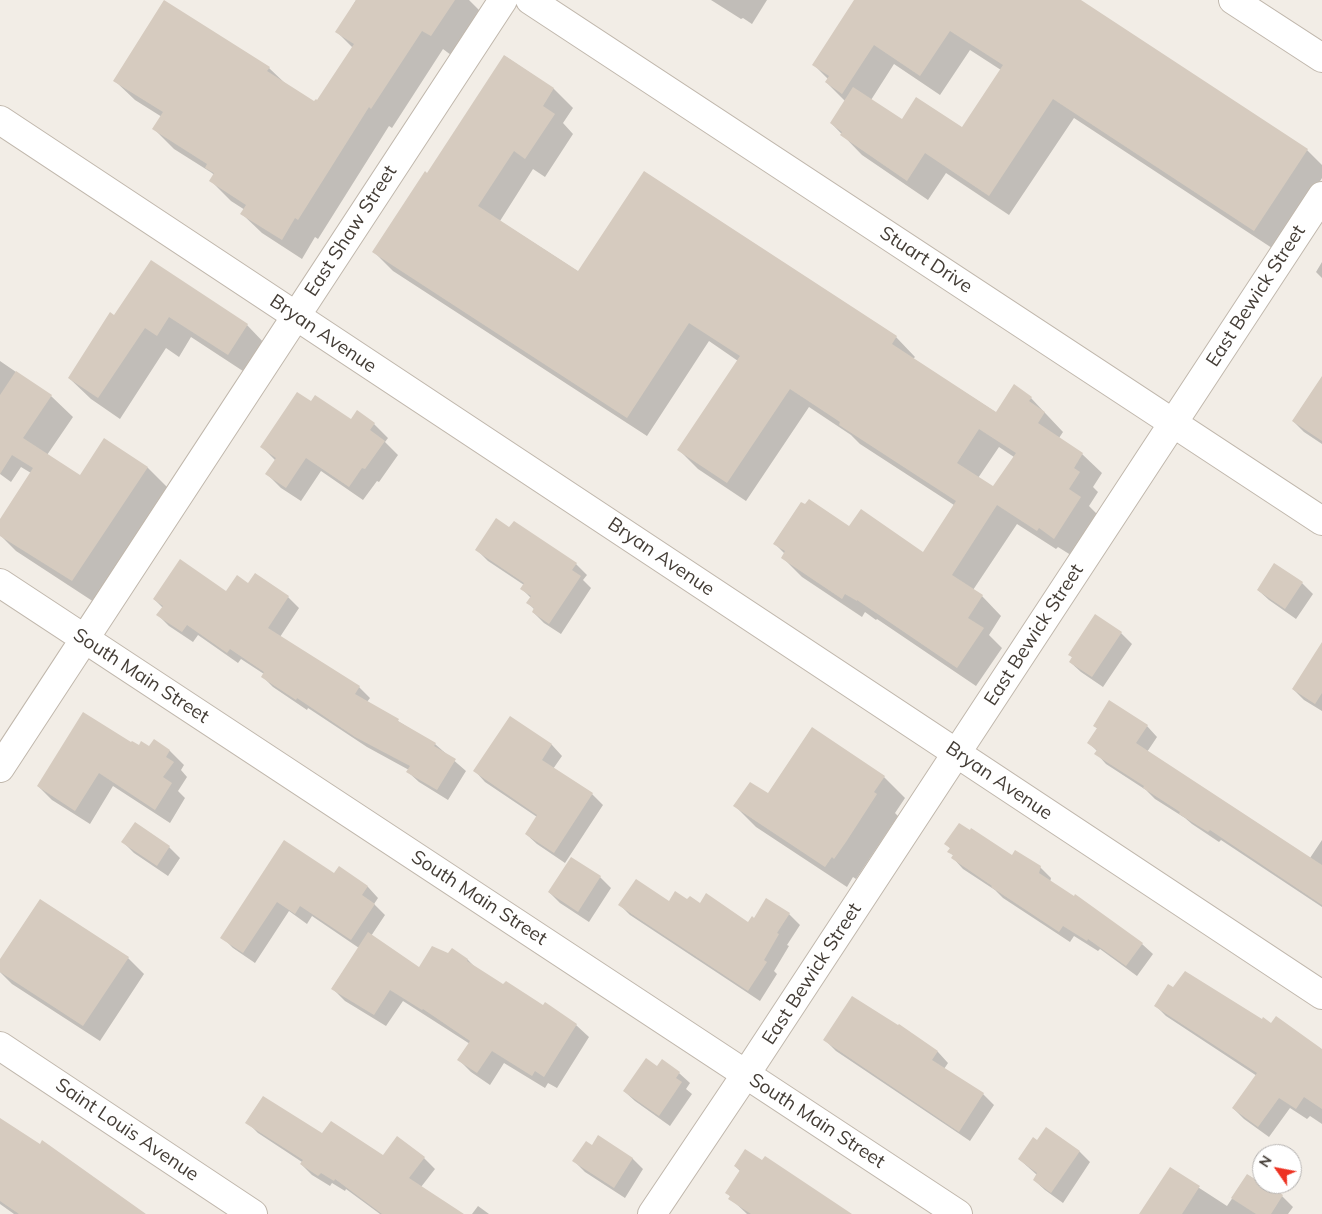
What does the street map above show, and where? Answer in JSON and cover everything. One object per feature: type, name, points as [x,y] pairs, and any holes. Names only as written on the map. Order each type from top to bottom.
[{"type":"street","name":"East Shaw Street","points":[[0,768],[503,0]]},
{"type":"street","name":"Stuart Drive","points":[[530,0],[1322,521]]},
{"type":"street","points":[[1233,0],[1322,58]]},
{"type":"street","name":"Bryan Avenue","points":[[0,120],[1322,995]]},
{"type":"street","name":"East Bewick Street","points":[[652,1214],[746,1074],[1322,196]]},
{"type":"street","name":"South Main Street","points":[[0,583],[958,1214]]},
{"type":"street","name":"Saint Louis Avenue","points":[[0,1046],[253,1214]]},
{"type":"building","points":[[164,0],[270,67],[267,71],[314,101],[317,100],[354,44],[335,32],[356,0],[455,0],[431,36],[422,31],[371,109],[369,107],[298,220],[295,218],[282,240],[240,214],[246,205],[209,181],[214,173],[205,168],[207,164],[152,129],[163,112],[113,81]]},
{"type":"building","points":[[854,0],[1081,0],[1308,149],[1254,231],[1053,99],[989,196],[925,153],[907,181],[840,135],[842,132],[830,123],[853,87],[902,119],[916,97],[962,127],[1003,65],[950,31],[920,76],[874,45],[842,94],[825,82],[829,76],[812,65]]},
{"type":"building","points":[[504,55],[554,88],[543,106],[555,114],[525,159],[514,151],[478,206],[578,271],[644,171],[897,336],[892,344],[996,412],[1014,384],[1032,397],[1029,401],[1045,412],[1038,423],[1083,453],[1074,468],[1080,472],[1069,489],[1081,497],[1054,539],[1039,528],[1037,531],[997,505],[952,575],[983,595],[968,618],[984,628],[957,668],[857,600],[845,594],[842,599],[781,558],[785,551],[773,544],[801,502],[805,504],[809,499],[849,526],[861,509],[923,552],[956,501],[839,425],[840,422],[790,389],[727,483],[677,450],[740,356],[689,323],[627,418],[372,252],[425,171],[427,173]],"holes":[[[979,429],[1016,453],[993,486],[957,463]]]},
{"type":"building","points":[[151,260],[248,324],[228,355],[169,317],[157,336],[145,328],[98,398],[68,378],[110,312],[114,315]]},
{"type":"building","points":[[16,371],[52,395],[23,438],[80,475],[104,438],[148,467],[72,581],[0,536],[0,519],[33,468],[12,455],[0,474],[0,395]]},
{"type":"building","points":[[1322,376],[1322,441],[1292,421]]},
{"type":"building","points":[[297,392],[311,401],[315,395],[351,419],[357,410],[375,423],[370,430],[385,441],[365,469],[362,468],[349,487],[306,458],[286,488],[265,474],[276,458],[260,447]]},
{"type":"building","points":[[496,518],[509,527],[514,521],[577,563],[572,570],[581,576],[549,624],[532,612],[534,608],[526,603],[531,596],[520,589],[524,583],[475,550]]},
{"type":"building","points":[[180,559],[226,591],[237,575],[248,583],[255,573],[289,596],[268,628],[360,686],[355,694],[399,719],[398,721],[436,743],[434,746],[456,759],[437,790],[406,772],[410,766],[355,737],[297,698],[296,700],[261,677],[264,672],[230,649],[227,653],[187,625],[182,632],[156,615],[163,606],[153,599]]},
{"type":"building","points":[[1274,563],[1303,582],[1285,609],[1257,590]]},
{"type":"building","points":[[1095,614],[1122,632],[1092,677],[1069,662],[1072,657],[1068,655]]},
{"type":"building","points":[[1322,642],[1322,693],[1315,704],[1292,689]]},
{"type":"building","points":[[1109,700],[1148,725],[1136,743],[1322,865],[1322,905],[1210,830],[1208,832],[1179,814],[1180,812],[1143,788],[1144,786],[1094,754],[1097,750],[1087,743],[1097,728],[1093,726]]},
{"type":"building","points":[[83,712],[131,742],[139,745],[141,741],[149,746],[154,739],[170,750],[166,757],[174,762],[163,777],[172,783],[155,810],[99,773],[75,811],[37,786]]},
{"type":"building","points":[[510,716],[552,744],[542,760],[593,793],[554,853],[525,834],[537,815],[473,771]]},
{"type":"building","points":[[812,727],[885,776],[874,792],[877,794],[846,842],[834,859],[832,857],[825,867],[733,806],[750,782],[768,793]]},
{"type":"building","points":[[135,822],[170,846],[157,866],[121,842]]},
{"type":"building","points":[[959,823],[970,830],[971,828],[1012,855],[1015,850],[1041,866],[1039,873],[1074,896],[1075,894],[1143,943],[1126,966],[1088,939],[1087,941],[1063,926],[1059,932],[951,858],[953,855],[947,852],[950,848],[944,844]]},
{"type":"building","points":[[284,840],[334,873],[339,866],[368,886],[362,895],[375,904],[351,940],[300,906],[295,914],[277,902],[243,953],[220,938]]},
{"type":"building","points":[[571,857],[601,876],[578,912],[548,892]]},
{"type":"building","points":[[636,879],[669,901],[675,891],[687,899],[690,896],[700,903],[706,893],[748,922],[752,916],[754,918],[766,898],[790,913],[777,933],[779,934],[764,960],[767,962],[748,991],[618,905]]},
{"type":"building","points":[[40,899],[129,957],[83,1026],[0,972],[0,959]]},
{"type":"building","points":[[368,932],[419,967],[432,946],[448,953],[452,948],[468,959],[467,961],[503,984],[506,981],[543,1005],[545,1002],[577,1024],[544,1077],[535,1071],[532,1076],[492,1051],[477,1073],[457,1060],[470,1041],[423,1009],[390,990],[374,1015],[331,989]]},
{"type":"building","points":[[1185,971],[1262,1019],[1263,1017],[1271,1023],[1276,1016],[1322,1049],[1322,1109],[1304,1097],[1296,1109],[1279,1098],[1258,1127],[1232,1108],[1257,1073],[1154,1006],[1168,984],[1173,987]]},
{"type":"building","points":[[852,996],[899,1024],[938,1051],[932,1060],[984,1093],[959,1132],[823,1040]]},
{"type":"building","points":[[646,1058],[657,1066],[662,1059],[680,1072],[676,1078],[682,1082],[659,1116],[623,1091]]},
{"type":"building","points":[[263,1096],[322,1133],[331,1121],[383,1155],[397,1136],[425,1157],[409,1178],[464,1214],[382,1214],[335,1179],[334,1181],[321,1173],[318,1176],[300,1164],[303,1160],[245,1123]]},
{"type":"building","points":[[0,1118],[40,1144],[42,1140],[146,1214],[19,1214],[0,1201]]},
{"type":"building","points":[[1046,1127],[1080,1151],[1051,1193],[1033,1180],[1037,1173],[1018,1159],[1033,1137],[1037,1140]]},
{"type":"building","points":[[598,1135],[633,1158],[614,1188],[572,1161],[586,1141],[592,1145]]},
{"type":"building","points":[[745,1149],[762,1160],[765,1156],[852,1214],[751,1214],[728,1199],[730,1196],[725,1193],[740,1170],[734,1166]]},
{"type":"building","points":[[1170,1167],[1200,1186],[1182,1214],[1139,1214]]},
{"type":"building","points":[[1247,1174],[1252,1177],[1252,1194],[1283,1195],[1271,1214],[1256,1214],[1231,1198]]}]
